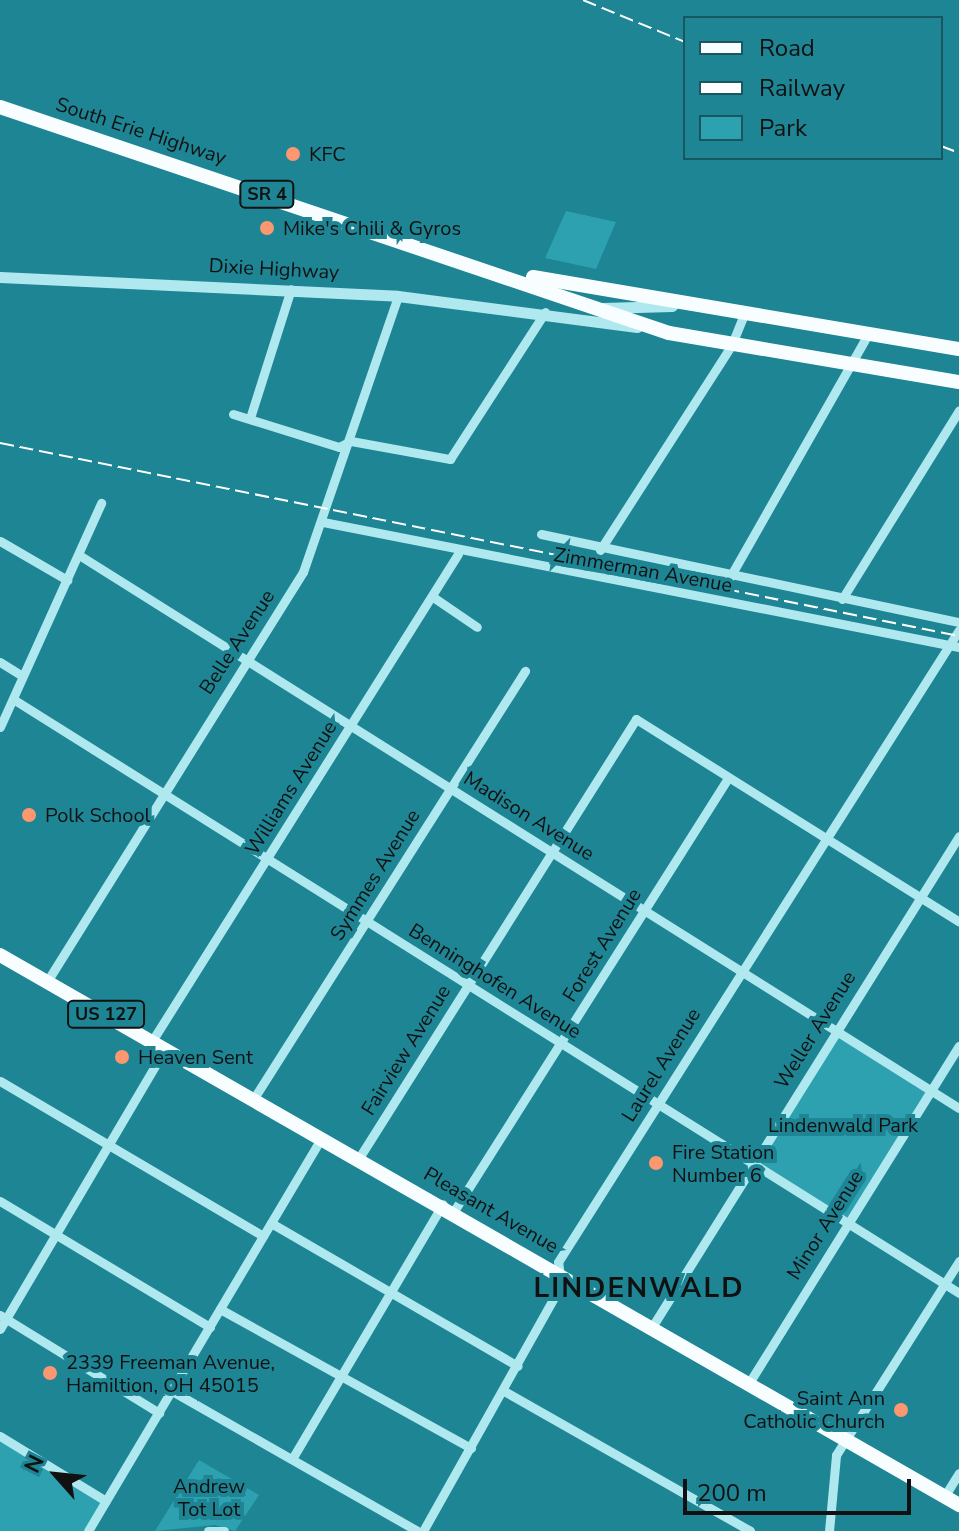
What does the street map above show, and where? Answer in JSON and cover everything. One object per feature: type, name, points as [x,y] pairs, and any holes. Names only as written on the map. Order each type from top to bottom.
[{"type":"main road","name":"South Erie Highway","points":[[0,107],[497,271],[669,333]]},
{"type":"main road","name":"South Erie Highway","points":[[497,271],[713,306]]},
{"type":"main road","name":"Dixie Highway","points":[[713,306],[959,349]]},
{"type":"main road","name":"Dixie Highway","points":[[669,333],[959,382]]},
{"type":"main road","name":"Pleasant Avenue","points":[[0,955],[449,1208],[959,1505]]},
{"type":"street","name":"Dixie Highway","points":[[0,277],[398,296],[545,312],[669,333]]},
{"type":"street","points":[[250,418],[291,289]]},
{"type":"street","name":"Belle Avenue","points":[[48,980],[303,572],[351,441],[398,296]]},
{"type":"street","name":"Dixie Highway","points":[[545,312],[713,306]]},
{"type":"street","points":[[233,414],[339,447],[351,441],[450,459],[545,312]]},
{"type":"street","points":[[600,550],[732,344],[745,312]]},
{"type":"street","points":[[730,577],[857,365],[868,334]]},
{"type":"street","points":[[842,599],[959,410]]},
{"type":"street","points":[[0,727],[101,503]]},
{"type":"street","name":"Zimmerman Avenue","points":[[323,522],[458,554],[954,646]]},
{"type":"street","name":"Zimmerman Avenue","points":[[541,534],[600,550],[959,622]]},
{"type":"street","points":[[0,541],[67,580]]},
{"type":"street","name":"Williams Avenue","points":[[0,1329],[3,1317],[111,1144],[159,1045],[268,858],[458,554]]},
{"type":"street","name":"Madison Avenue","points":[[79,555],[959,1108]]},
{"type":"street","points":[[433,597],[477,627]]},
{"type":"street","name":"Laurel Avenue","points":[[420,1531],[504,1391],[561,1285],[558,1262],[740,971],[954,646],[959,630]]},
{"type":"street","points":[[0,662],[22,676]]},
{"type":"street","name":"Symmes Avenue","points":[[254,1098],[525,671]]},
{"type":"street","name":"Benninghofen Avenue","points":[[13,699],[959,1293]]},
{"type":"street","name":"Fairview Avenue","points":[[359,1158],[636,719],[728,778]]},
{"type":"street","points":[[728,778],[959,922]]},
{"type":"street","name":"Forest Avenue","points":[[292,1459],[389,1294],[561,1043],[728,778]]},
{"type":"street","name":"Weller Avenue","points":[[652,1327],[751,1163],[959,836]]},
{"type":"street","name":"Minor Avenue","points":[[749,1383],[959,1046]]},
{"type":"street","points":[[0,1081],[263,1236]]},
{"type":"street","points":[[88,1531],[322,1137]]},
{"type":"street","points":[[0,1201],[210,1327]]},
{"type":"street","points":[[271,1223],[518,1366]]},
{"type":"street","points":[[829,1531],[829,1476],[846,1438],[959,1261]]},
{"type":"street","points":[[220,1309],[471,1448]]},
{"type":"street","points":[[3,1317],[159,1413]]},
{"type":"street","points":[[172,1391],[420,1531]]},
{"type":"street","points":[[504,1391],[750,1531]]},
{"type":"street","points":[[0,1436],[106,1501]]},
{"type":"street","points":[[944,1497],[959,1473]]},
{"type":"green space","points":[[566,211],[616,222],[596,269],[545,258]]},
{"type":"green space","name":"Lindenwald Park","points":[[837,1030],[931,1091],[847,1223],[751,1163]]},
{"type":"green space","points":[[0,1436],[106,1501],[88,1531],[0,1531]]},
{"type":"green space","name":"Andrew Tot Lot","points":[[199,1460],[259,1495],[235,1531],[215,1525],[155,1531]]},
{"type":"railway","points":[[583,0],[683,41]]},
{"type":"railway","points":[[943,147],[959,153]]},
{"type":"railway","points":[[0,443],[959,636]]},
{"type":"place","name":"KFC","points":[[293,154]]},
{"type":"place","name":"Mike's Chili & Gyros","points":[[267,228]]},
{"type":"place","name":"Polk School","points":[[29,815]]},
{"type":"place","name":"Heaven Sent","points":[[122,1057]]},
{"type":"place","name":"Fire Station Number 6","points":[[656,1163]]},
{"type":"place","name":"2339 Freeman Avenue, Hamiltion, OH 45015","points":[[50,1373]]},
{"type":"place","name":"Saint Ann Catholic Church","points":[[901,1410]]},
{"type":"district","name":"LINDENWALD","points":[[639,1288]]}]
